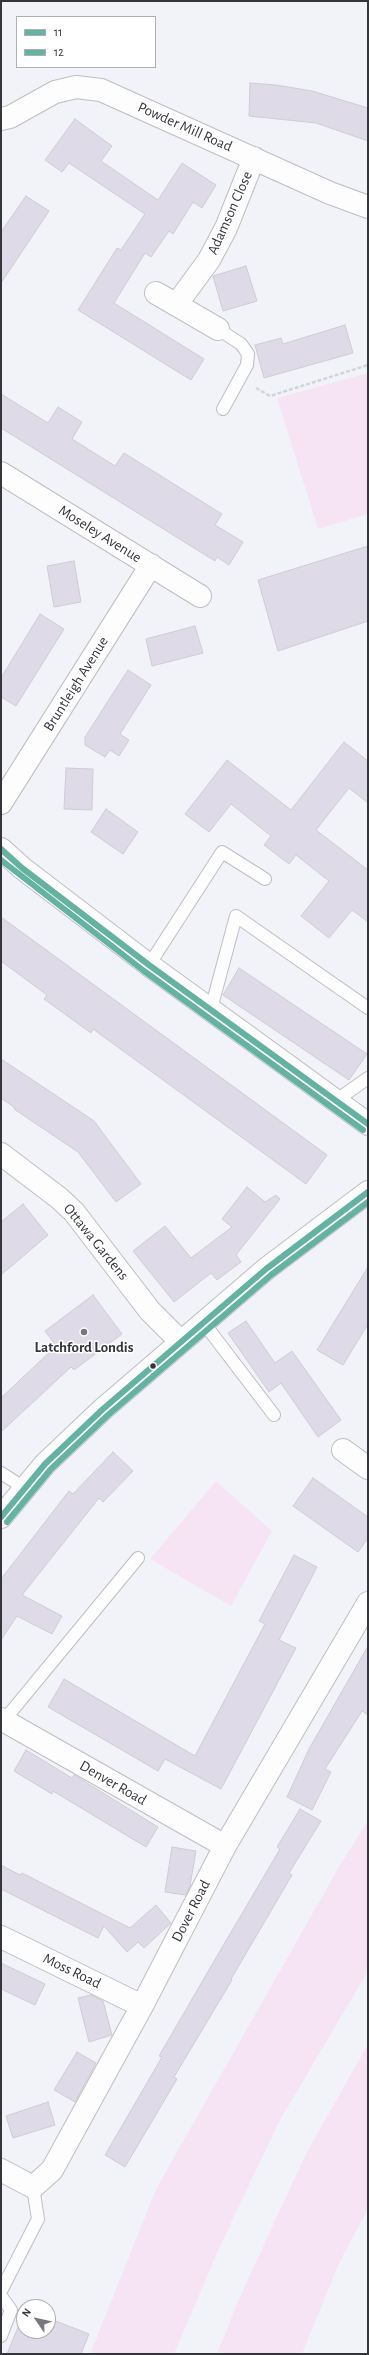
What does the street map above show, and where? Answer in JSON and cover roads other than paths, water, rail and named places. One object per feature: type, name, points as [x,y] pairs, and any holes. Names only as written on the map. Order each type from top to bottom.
[{"type":"street","name":"Powder Mill Road","points":[[1,119],[10,117],[55,92],[76,87],[101,90],[330,193],[368,207]]},
{"type":"street","name":"Adamson Close","points":[[176,305],[209,260],[226,228],[254,158]]},
{"type":"street","points":[[156,293],[218,329]]},
{"type":"street","name":"Moseley Avenue","points":[[1,473],[200,596]]},
{"type":"street","name":"Bruntleigh Avenue","points":[[1,804],[151,565]]},
{"type":"street","points":[[1,849],[22,868],[149,965],[337,1100],[368,1124]]},
{"type":"street","name":"Ottawa Gardens","points":[[1,1154],[59,1198],[74,1212],[150,1311],[180,1341]]},
{"type":"street","points":[[1,1517],[45,1464],[103,1409],[180,1341],[266,1269],[368,1192]]},
{"type":"street","points":[[343,1450],[368,1468]]},
{"type":"street","name":"Dover Road","points":[[33,2187],[52,2170],[142,2006],[225,1846],[368,1603]]},
{"type":"street","name":"Denver Road","points":[[2,1721],[225,1846]]},
{"type":"street","name":"Moss Road","points":[[1,1936],[142,2006]]},
{"type":"street","points":[[1,2170],[33,2187]]},
{"type":"lane","points":[[218,329],[241,344],[248,354],[247,365],[223,410]]},
{"type":"lane","points":[[149,965],[222,852],[265,880]]},
{"type":"lane","points":[[211,1009],[236,916],[368,1008]]},
{"type":"lane","points":[[337,1100],[368,1078]]},
{"type":"lane","points":[[203,1322],[274,1415]]},
{"type":"lane","points":[[1,1473],[26,1488]]},
{"type":"lane","points":[[2,1721],[138,1558]]},
{"type":"lane","points":[[1,2291],[38,2219],[33,2187]]},
{"type":"lane","points":[[1,2296],[11,2310],[1,2336]]},
{"type":"place","name":"Latchford Londis","points":[[84,1332]]}]
